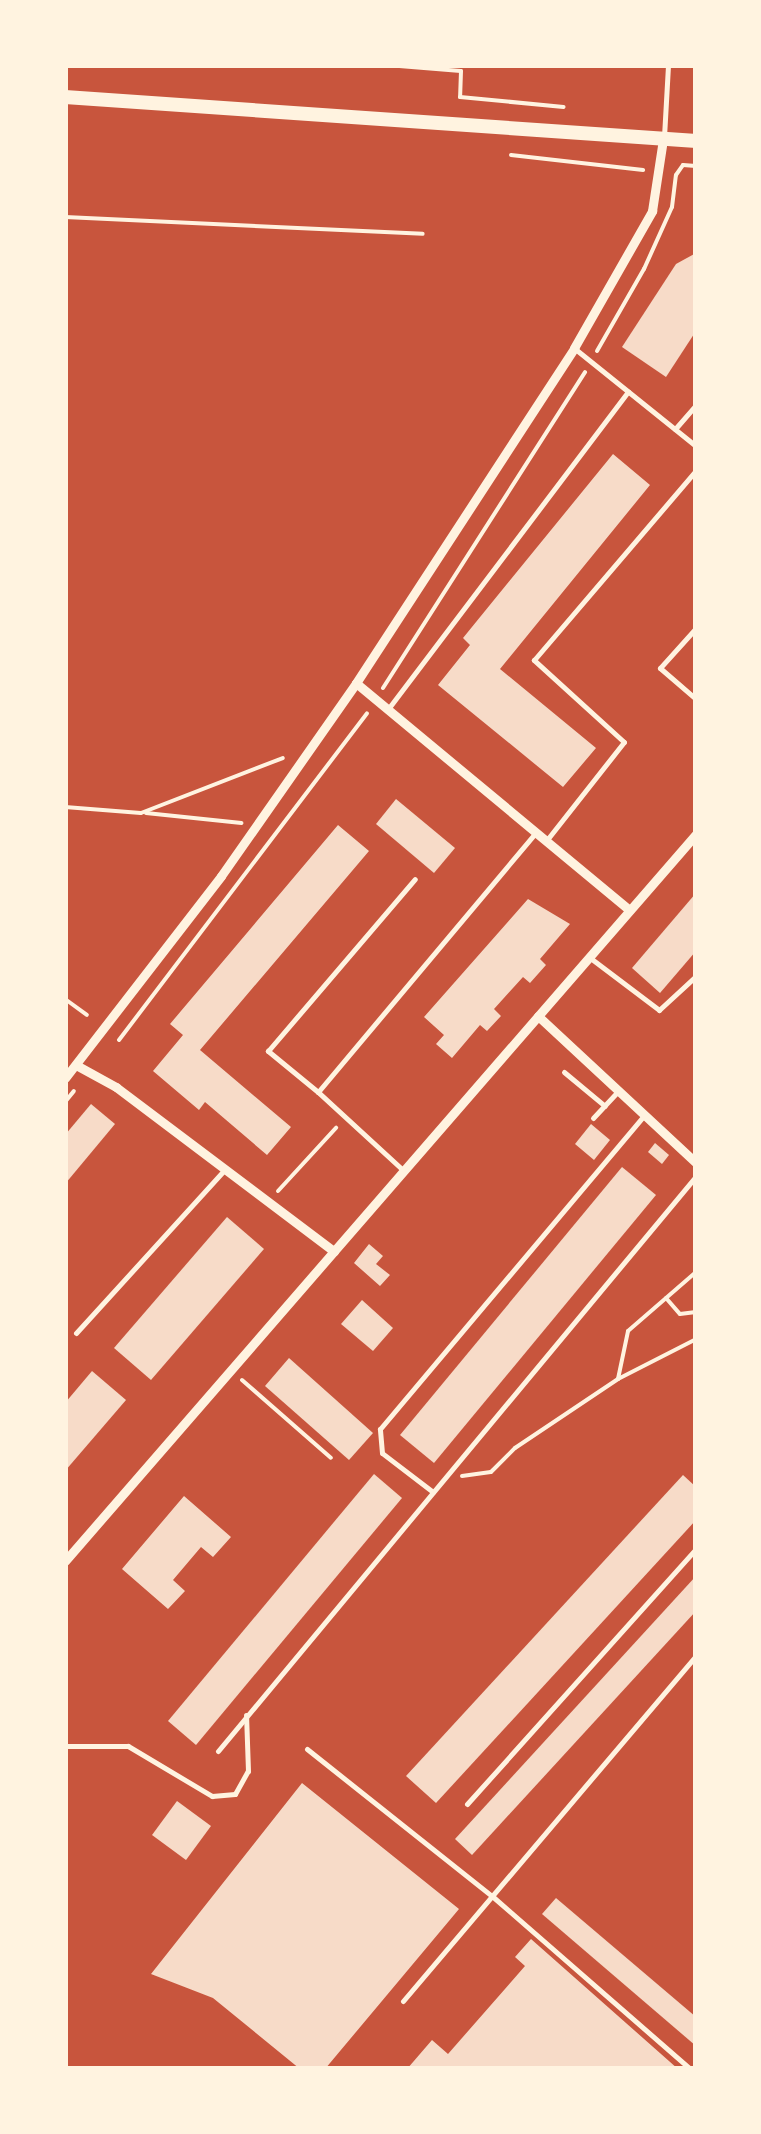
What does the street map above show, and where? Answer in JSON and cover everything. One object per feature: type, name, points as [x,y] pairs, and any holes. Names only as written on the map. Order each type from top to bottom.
[{"type":"main road","points":[[65,97],[696,141]]},
{"type":"street","points":[[65,1078],[256,826],[356,683],[574,348],[652,211],[664,140]]},
{"type":"street","points":[[356,683],[629,910]]},
{"type":"street","points":[[65,1561],[696,834]]},
{"type":"street","points":[[538,1016],[696,1164]]},
{"type":"street","points":[[76,1065],[116,1087],[334,1251]]},
{"type":"lane","points":[[664,140],[668,65]]},
{"type":"lane","points":[[574,348],[696,446]]},
{"type":"lane","points":[[388,710],[628,392]]},
{"type":"lane","points":[[675,429],[696,405]]},
{"type":"lane","points":[[546,841],[624,742],[534,660],[696,470]]},
{"type":"lane","points":[[696,628],[660,668],[696,699]]},
{"type":"lane","points":[[318,1092],[536,832]]},
{"type":"lane","points":[[404,1171],[268,1051],[415,880]]},
{"type":"lane","points":[[589,957],[659,1010],[696,976]]},
{"type":"lane","points":[[564,1072],[604,1106]]},
{"type":"lane","points":[[593,1118],[618,1091]]},
{"type":"lane","points":[[433,1492],[382,1452],[380,1428],[644,1115]]},
{"type":"lane","points":[[76,1334],[224,1169]]},
{"type":"lane","points":[[218,1751],[696,1176]]},
{"type":"lane","points":[[467,1804],[696,1549]]},
{"type":"lane","points":[[402,2001],[696,1655]]},
{"type":"lane","points":[[65,1746],[128,1746],[212,1796],[235,1794],[248,1770],[246,1715]]},
{"type":"lane","points":[[307,1749],[492,1896],[690,2069]]},
{"type":"path","points":[[387,65],[460,71],[460,97],[564,107]]},
{"type":"path","points":[[511,155],[648,172]]},
{"type":"path","points":[[676,175],[683,165],[696,166]]},
{"type":"path","points":[[65,217],[423,234]]},
{"type":"path","points":[[141,813],[306,754],[337,754]]},
{"type":"path","points":[[65,807],[256,826]]},
{"type":"path","points":[[65,999],[86,1014]]},
{"type":"path","points":[[65,1102],[77,1087]]},
{"type":"path","points":[[268,1201],[346,1118]]},
{"type":"path","points":[[618,1379],[628,1331],[696,1272]]},
{"type":"path","points":[[666,1298],[680,1314],[696,1312]]},
{"type":"path","points":[[452,1470],[464,1476],[491,1472],[515,1448],[618,1379],[696,1339]]},
{"type":"path","points":[[231,1370],[331,1458]]},
{"type":"building","points":[[696,253],[696,331],[666,377],[622,347],[676,264]]},
{"type":"building","points":[[613,454],[650,485],[500,669],[596,748],[563,787],[438,685],[470,645],[463,638]]},
{"type":"building","points":[[396,799],[455,848],[434,873],[376,824]]},
{"type":"building","points":[[338,825],[369,851],[200,1050],[291,1127],[267,1155],[205,1102],[199,1110],[153,1071],[183,1035],[170,1024]]},
{"type":"building","points":[[696,893],[696,951],[660,993],[632,968]]},
{"type":"building","points":[[528,899],[570,924],[540,959],[546,965],[530,983],[523,977],[494,1009],[501,1016],[487,1031],[480,1025],[452,1058],[436,1044],[444,1035],[424,1017]]},
{"type":"building","points":[[91,1104],[115,1124],[65,1184],[65,1135]]},
{"type":"building","points":[[591,1124],[610,1140],[594,1160],[575,1144]]},
{"type":"building","points":[[655,1143],[669,1155],[662,1164],[648,1152]]},
{"type":"building","points":[[622,1167],[656,1195],[434,1463],[400,1435]]},
{"type":"building","points":[[227,1217],[264,1249],[151,1380],[114,1348]]},
{"type":"building","points":[[369,1244],[383,1256],[376,1264],[390,1275],[380,1286],[354,1263]]},
{"type":"building","points":[[362,1300],[393,1328],[373,1351],[341,1324]]},
{"type":"building","points":[[289,1358],[373,1433],[349,1460],[265,1386]]},
{"type":"building","points":[[92,1371],[126,1400],[65,1471],[65,1403]]},
{"type":"building","points":[[374,1474],[402,1498],[196,1745],[168,1721]]},
{"type":"building","points":[[683,1475],[696,1487],[696,1520],[436,1803],[406,1776]]},
{"type":"building","points":[[184,1496],[231,1537],[213,1557],[201,1547],[173,1580],[185,1591],[168,1609],[122,1569]]},
{"type":"building","points":[[696,1576],[696,1611],[472,1855],[455,1839]]},
{"type":"building","points":[[302,1783],[459,1909],[325,2069],[300,2069],[213,1998],[151,1974]]},
{"type":"building","points":[[177,1801],[211,1826],[186,1860],[152,1835]]},
{"type":"building","points":[[556,1898],[696,2017],[696,2046],[542,1914]]},
{"type":"building","points":[[531,1939],[678,2069],[407,2069],[432,2040],[448,2054],[525,1966],[515,1957]]}]
